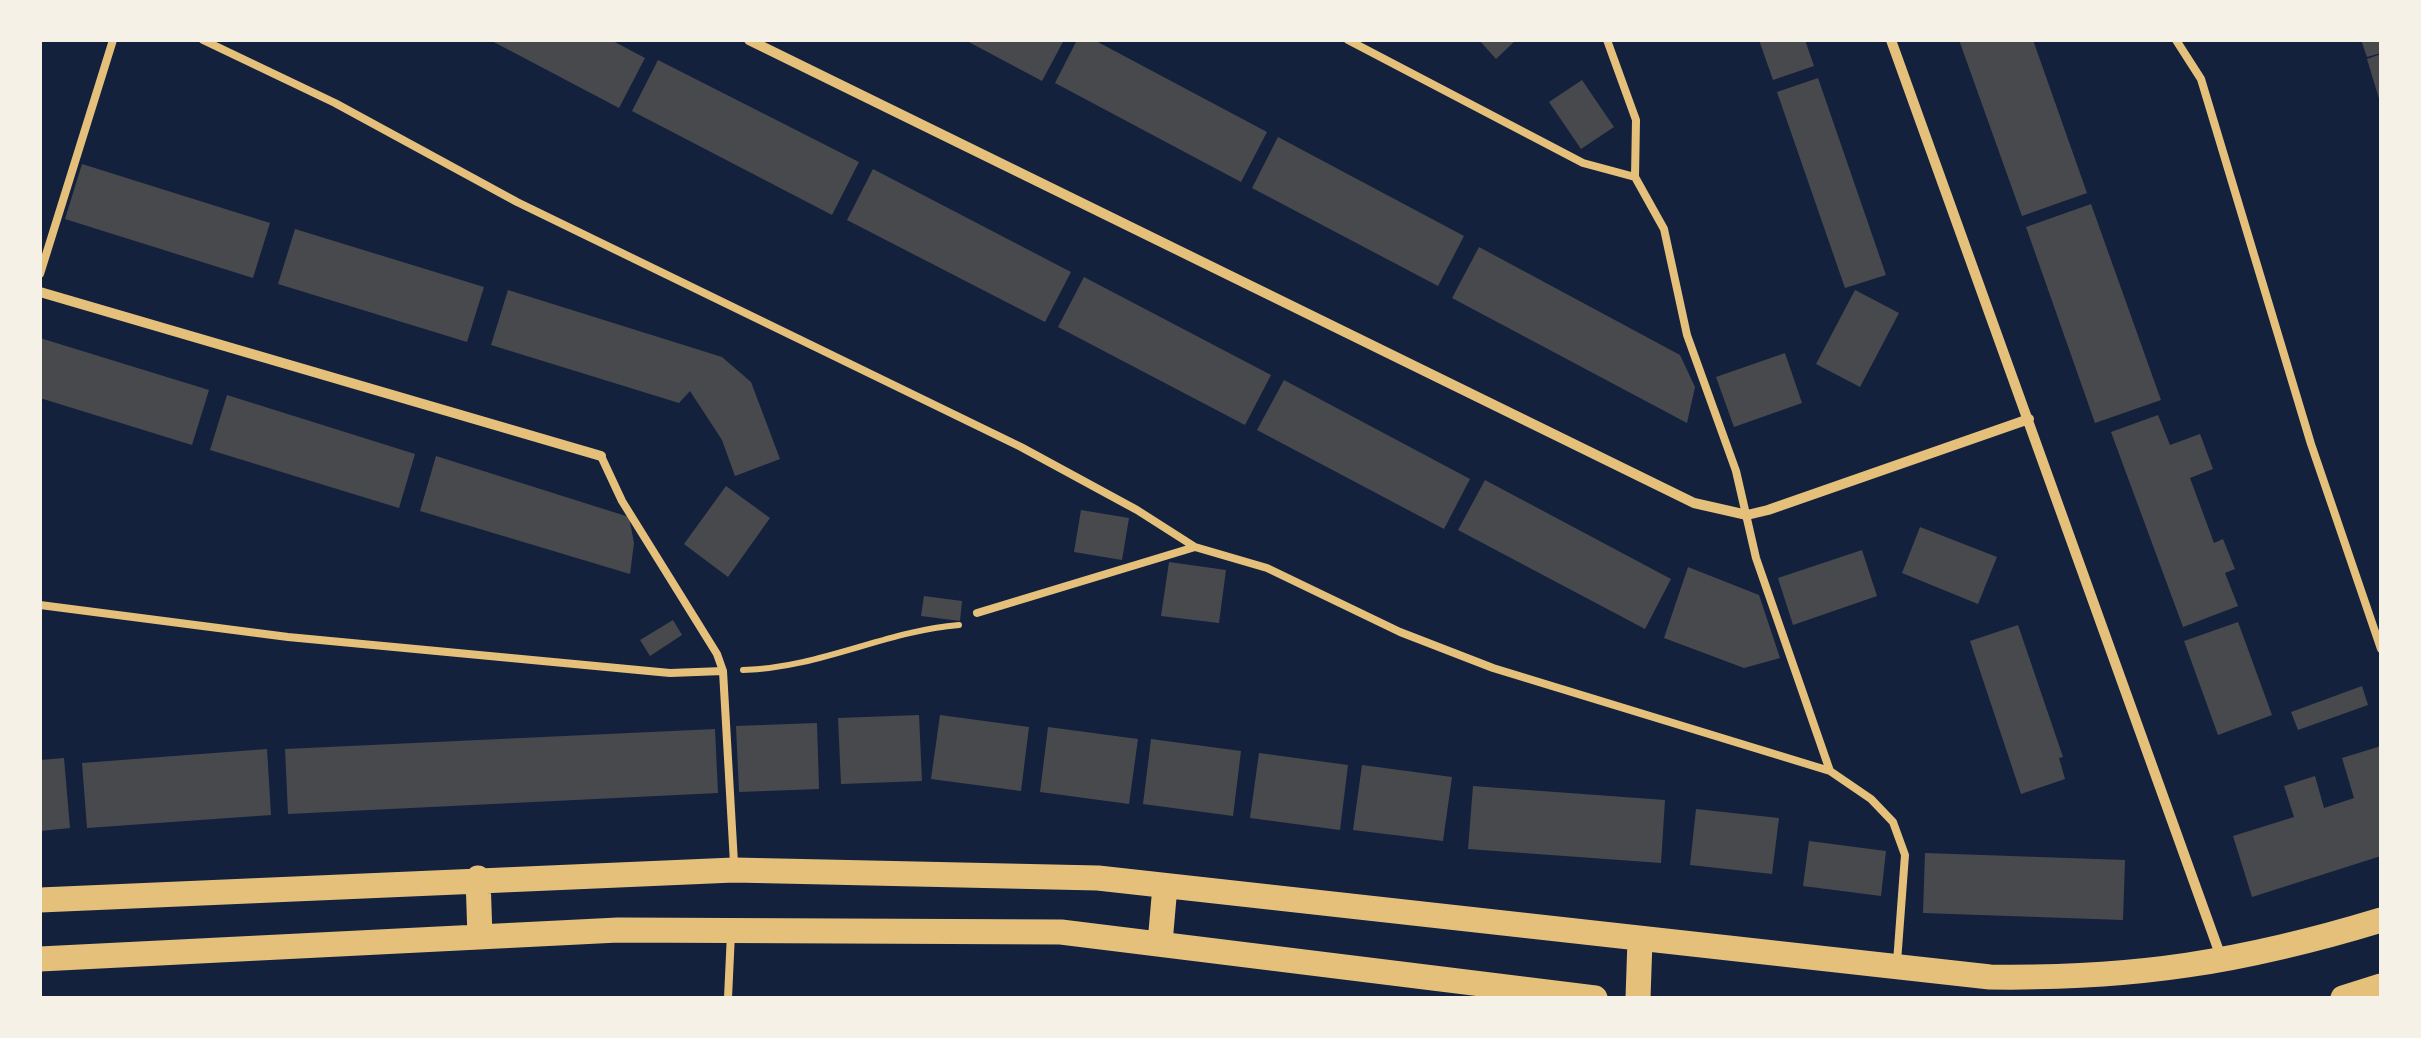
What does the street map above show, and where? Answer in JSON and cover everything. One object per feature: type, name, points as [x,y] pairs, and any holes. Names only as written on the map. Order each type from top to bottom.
[{"type":"main road","points":[[40,900],[478,878],[734,870],[1098,878],[1990,977],[2061,978],[2142,974],[2223,963],[2284,950],[2381,920]]},
{"type":"main road","points":[[478,878],[480,937]]},
{"type":"main road","points":[[1160,943],[1165,886]]},
{"type":"main road","points":[[40,960],[480,937],[731,930],[1060,932],[1595,998]]},
{"type":"main road","points":[[1638,998],[1640,940]]},
{"type":"main road","points":[[2343,998],[2381,986]]},
{"type":"street","points":[[749,40],[1694,503],[1748,514],[2030,419]]},
{"type":"street","points":[[1892,40],[2223,963]]},
{"type":"street","points":[[40,292],[601,456]]},
{"type":"lane","points":[[40,274],[113,40]]},
{"type":"lane","points":[[203,40],[335,103],[517,202],[1022,447],[1137,510],[1195,548],[1267,568],[1400,632],[1493,668],[1830,770],[1872,799],[1894,822],[1904,855],[1896,966]]},
{"type":"lane","points":[[1348,40],[1583,163],[1634,177]]},
{"type":"lane","points":[[1607,40],[1636,120],[1634,177],[1664,230],[1688,335],[1748,514],[1756,558],[1830,770]]},
{"type":"lane","points":[[2176,40],[2200,79],[2311,444],[2381,650]]},
{"type":"lane","points":[[601,456],[622,501],[717,654],[723,671],[734,870]]},
{"type":"lane","points":[[976,612],[1195,548]]},
{"type":"lane","points":[[40,605],[288,637],[670,673],[723,671]]},
{"type":"lane","points":[[728,998],[731,930]]},
{"type":"path","points":[[723,671],[788,669],[932,627],[962,624],[976,612]]},
{"type":"building","points":[[490,40],[611,40],[645,58],[619,108]]},
{"type":"building","points":[[965,40],[1064,40],[1042,81]]},
{"type":"building","points":[[1077,40],[1094,40],[1267,132],[1241,182],[1055,83]]},
{"type":"building","points":[[1479,40],[1516,40],[1496,59]]},
{"type":"building","points":[[1759,40],[1805,40],[1814,66],[1773,80]]},
{"type":"building","points":[[1959,40],[2033,40],[2087,193],[2022,216]]},
{"type":"building","points":[[2361,40],[2381,40],[2381,53],[2367,57]]},
{"type":"building","points":[[2381,54],[2381,102],[2380,102],[2367,59]]},
{"type":"building","points":[[658,60],[859,162],[832,215],[632,111]]},
{"type":"building","points":[[1818,78],[1886,275],[1845,288],[1777,92]]},
{"type":"building","points":[[1582,80],[1614,127],[1581,149],[1549,102]]},
{"type":"building","points":[[1278,137],[1464,236],[1438,286],[1252,188]]},
{"type":"building","points":[[82,164],[270,223],[253,278],[65,219]]},
{"type":"building","points":[[873,169],[1071,272],[1045,322],[847,220]]},
{"type":"building","points":[[2091,204],[2161,400],[2095,423],[2026,227]]},
{"type":"building","points":[[295,229],[484,287],[467,342],[278,284]]},
{"type":"building","points":[[1479,247],[1680,355],[1695,387],[1687,423],[1452,298]]},
{"type":"building","points":[[1084,277],[1271,375],[1245,425],[1058,327]]},
{"type":"building","points":[[508,290],[722,357],[751,382],[780,459],[735,476],[722,440],[690,391],[679,403],[491,345]]},
{"type":"building","points":[[1855,290],[1899,313],[1860,387],[1816,364]]},
{"type":"building","points":[[40,338],[209,390],[192,445],[40,398]]},
{"type":"building","points":[[1785,353],[1802,403],[1734,427],[1716,377]]},
{"type":"building","points":[[1284,380],[1470,479],[1444,529],[1257,430]]},
{"type":"building","points":[[227,395],[415,454],[399,508],[210,450]]},
{"type":"building","points":[[2158,415],[2170,445],[2200,434],[2213,469],[2190,478],[2214,543],[2223,539],[2235,569],[2225,573],[2238,606],[2183,627],[2111,432]]},
{"type":"building","points":[[436,456],[629,517],[634,543],[630,574],[420,511]]},
{"type":"building","points":[[1485,480],[1671,579],[1645,629],[1458,530]]},
{"type":"building","points":[[726,486],[770,518],[728,577],[684,544]]},
{"type":"building","points":[[1081,510],[1129,518],[1122,560],[1074,552]]},
{"type":"building","points":[[1920,527],[1997,557],[1978,604],[1902,573]]},
{"type":"building","points":[[1862,550],[1877,596],[1793,625],[1778,578]]},
{"type":"building","points":[[1169,562],[1226,570],[1219,623],[1161,616]]},
{"type":"building","points":[[1688,567],[1759,595],[1780,658],[1744,668],[1664,638]]},
{"type":"building","points":[[924,596],[962,601],[960,621],[921,616]]},
{"type":"building","points":[[673,620],[682,635],[650,656],[640,640]]},
{"type":"building","points":[[2238,622],[2272,715],[2218,735],[2184,641]]},
{"type":"building","points":[[2018,625],[2063,757],[2059,758],[2065,779],[2021,794],[1970,641]]},
{"type":"building","points":[[2362,686],[2368,705],[2298,730],[2291,712]]},
{"type":"building","points":[[919,715],[922,781],[841,784],[838,718]]},
{"type":"building","points":[[940,715],[1029,727],[1021,791],[931,779]]},
{"type":"building","points":[[817,723],[819,789],[739,792],[736,726]]},
{"type":"building","points":[[1048,727],[1138,739],[1129,804],[1040,792]]},
{"type":"building","points":[[715,729],[718,793],[288,814],[285,749]]},
{"type":"building","points":[[1151,739],[1241,751],[1233,816],[1143,804]]},
{"type":"building","points":[[2381,746],[2381,856],[2252,897],[2233,836],[2294,817],[2284,786],[2315,776],[2324,808],[2354,798],[2342,758]]},
{"type":"building","points":[[267,749],[271,815],[87,828],[82,763]]},
{"type":"building","points":[[1259,753],[1348,765],[1340,830],[1250,818]]},
{"type":"building","points":[[64,758],[70,828],[40,831],[40,760]]},
{"type":"building","points":[[1362,765],[1452,777],[1443,841],[1353,830]]},
{"type":"building","points":[[1473,786],[1665,800],[1661,863],[1468,849]]},
{"type":"building","points":[[1696,809],[1779,818],[1772,874],[1690,865]]},
{"type":"building","points":[[1809,841],[1886,851],[1881,896],[1803,886]]},
{"type":"building","points":[[1925,853],[2125,860],[2123,920],[1923,913]]}]
